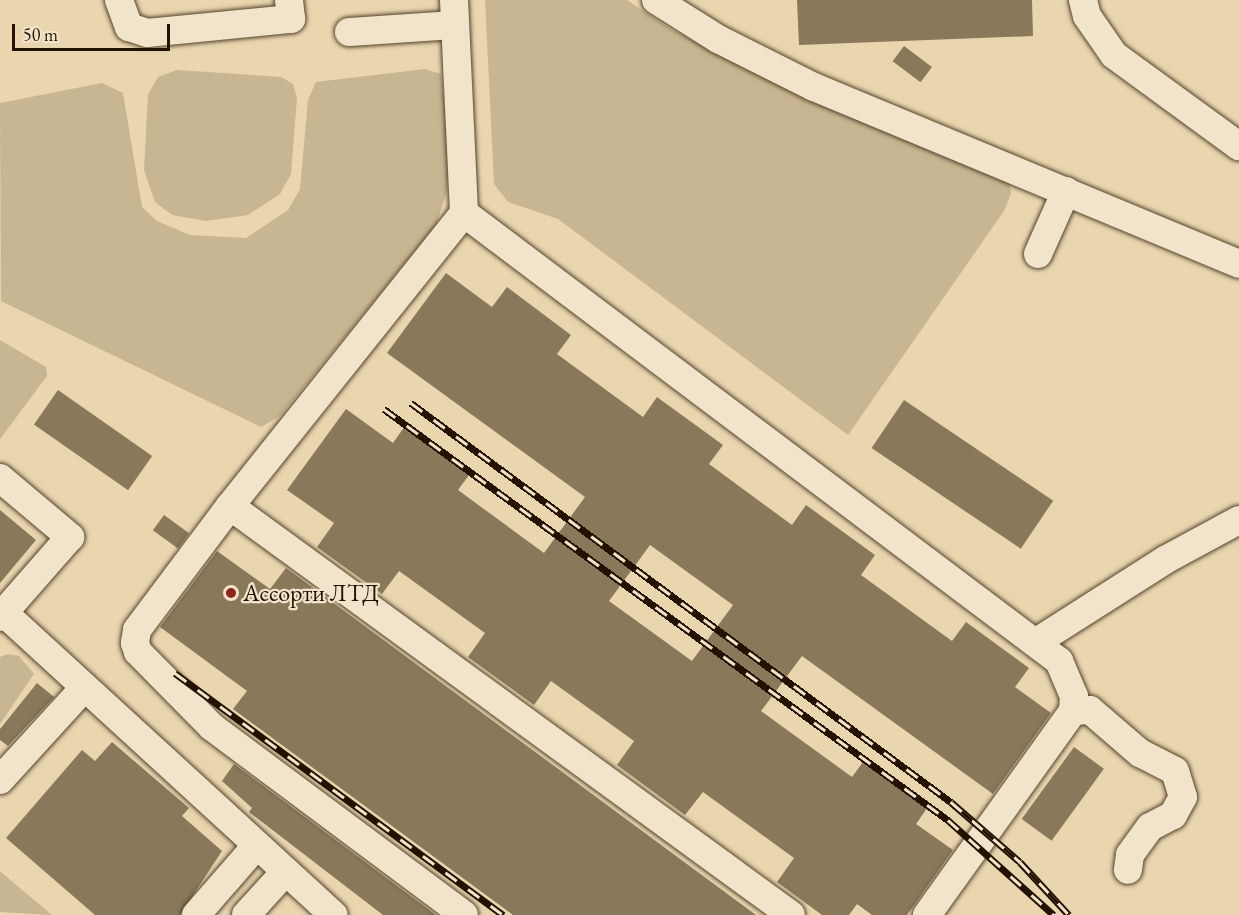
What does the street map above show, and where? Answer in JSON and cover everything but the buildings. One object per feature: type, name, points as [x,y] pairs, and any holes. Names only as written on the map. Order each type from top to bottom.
[{"type":"lane","points":[[119,0],[129,27],[147,33],[291,19],[290,0]]},
{"type":"lane","points":[[656,0],[718,39],[814,87],[1239,264]]},
{"type":"lane","points":[[1083,0],[1087,16],[1114,55],[1239,146]]},
{"type":"lane","points":[[349,32],[455,12],[464,213],[231,506],[137,630],[138,652],[212,727],[464,915]]},
{"type":"lane","points":[[1038,254],[1066,191]]},
{"type":"lane","points":[[464,213],[1038,641],[1059,661],[1070,683],[1073,711],[927,915]]},
{"type":"lane","points":[[0,478],[70,537],[2,615],[334,915]]},
{"type":"lane","points":[[231,506],[791,915]]},
{"type":"lane","points":[[1038,641],[1165,560],[1239,520]]},
{"type":"lane","points":[[0,780],[83,689]]},
{"type":"lane","points":[[1073,711],[1090,710],[1140,753],[1175,771],[1183,797],[1173,815],[1150,827],[1130,855],[1128,870]]},
{"type":"lane","points":[[196,915],[256,846]]},
{"type":"lane","points":[[246,915],[285,872]]},
{"type":"shaded area","points":[[485,0],[627,0],[672,30],[767,78],[1009,180],[1011,193],[1004,211],[848,435],[558,219],[508,202],[494,184]]},
{"type":"shaded area","points":[[425,69],[441,74],[450,158],[447,191],[436,225],[280,416],[261,427],[1,301],[0,103],[102,83],[123,93],[142,207],[157,221],[190,235],[246,238],[288,210],[300,189],[308,100],[316,82]]},
{"type":"shaded area","points":[[177,70],[281,77],[293,84],[297,98],[291,174],[280,194],[248,215],[206,221],[172,215],[155,202],[144,170],[148,94],[158,77]]},
{"type":"shaded area","points":[[0,340],[46,367],[47,376],[0,439]]},
{"type":"shaded area","points":[[8,654],[19,656],[34,674],[0,724],[0,657]]},
{"type":"shaded area","points":[[0,871],[2,873],[52,915],[0,912]]},
{"type":"railway","points":[[411,403],[951,802],[1020,862],[1069,915]]},
{"type":"railway","points":[[384,409],[948,820],[1054,915]]},
{"type":"railway","points":[[175,673],[503,915]]},
{"type":"place","name":"Ассорти ЛТД","points":[[231,593]]}]
